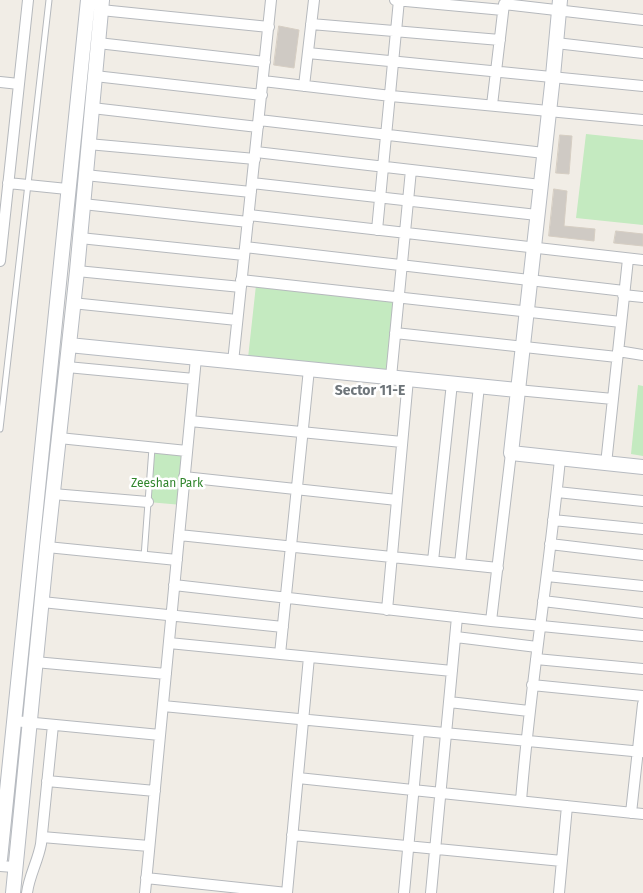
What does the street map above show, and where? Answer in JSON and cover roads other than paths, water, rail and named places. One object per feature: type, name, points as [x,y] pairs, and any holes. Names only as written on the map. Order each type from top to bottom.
[{"type":"street","points":[[0,261],[28,0]]},
{"type":"street","points":[[0,859],[67,189],[88,0]]},
{"type":"street","points":[[233,362],[271,0]]},
{"type":"street","points":[[304,86],[314,0]]},
{"type":"street","points":[[394,0],[504,5],[560,5],[643,20]]},
{"type":"street","points":[[376,230],[391,96],[399,0]]},
{"type":"street","points":[[13,893],[14,866],[31,722],[35,662],[72,303],[77,271],[101,5],[269,28]]},
{"type":"street","points":[[492,105],[504,5]]},
{"type":"street","points":[[491,621],[560,5]]},
{"type":"street","points":[[311,24],[500,40]]},
{"type":"street","points":[[98,43],[265,62]]},
{"type":"street","points":[[556,43],[643,53]]},
{"type":"street","points":[[308,53],[643,86]]},
{"type":"street","points":[[95,76],[262,94]]},
{"type":"street","points":[[263,81],[391,96],[643,120]]},
{"type":"street","points":[[0,82],[19,84]]},
{"type":"street","points":[[92,108],[387,135],[544,153]]},
{"type":"street","points":[[88,144],[383,166],[540,185]]},
{"type":"street","points":[[391,377],[411,170]]},
{"type":"street","points":[[86,175],[380,197],[537,215]]},
{"type":"street","points":[[8,183],[67,189]]},
{"type":"street","points":[[83,204],[376,230],[643,260]]},
{"type":"street","points":[[80,238],[402,265],[530,280],[643,297]]},
{"type":"street","points":[[606,464],[628,259]]},
{"type":"street","points":[[77,271],[399,298],[621,322]]},
{"type":"street","points":[[72,303],[237,320]]},
{"type":"street","points":[[395,333],[522,347],[643,355]]},
{"type":"street","points":[[69,345],[613,399]]},
{"type":"street","points":[[145,893],[196,358]]},
{"type":"street","points":[[67,366],[194,379]]},
{"type":"street","points":[[280,654],[309,369]]},
{"type":"street","points":[[387,610],[408,379]]},
{"type":"street","points":[[433,561],[452,383]]},
{"type":"street","points":[[460,564],[479,386]]},
{"type":"street","points":[[190,421],[402,442]]},
{"type":"street","points":[[59,438],[187,451]]},
{"type":"street","points":[[511,453],[643,467]]},
{"type":"street","points":[[521,801],[525,740],[544,601],[560,458]]},
{"type":"street","points":[[184,477],[397,500]]},
{"type":"street","points":[[557,492],[643,502]]},
{"type":"street","points":[[53,494],[148,502]]},
{"type":"street","points":[[553,520],[643,529]]},
{"type":"street","points":[[179,535],[498,568]]},
{"type":"street","points":[[550,544],[643,555]]},
{"type":"street","points":[[47,547],[176,560]]},
{"type":"street","points":[[547,576],[643,586]]},
{"type":"street","points":[[174,586],[643,636]]},
{"type":"street","points":[[544,601],[643,613]]},
{"type":"street","points":[[42,602],[283,627]]},
{"type":"street","points":[[431,893],[458,617]]},
{"type":"street","points":[[456,637],[537,647]]},
{"type":"street","points":[[169,643],[452,671]]},
{"type":"street","points":[[146,878],[238,890],[287,893],[309,657]]},
{"type":"street","points":[[536,659],[643,669]]},
{"type":"street","points":[[35,662],[166,674]]},
{"type":"street","points":[[532,685],[643,696]]},
{"type":"street","points":[[449,702],[529,711]]},
{"type":"street","points":[[631,813],[640,751],[643,704]]},
{"type":"street","points":[[162,706],[640,751]]},
{"type":"street","points":[[14,721],[160,735]]},
{"type":"street","points":[[27,893],[30,877],[39,856],[42,837],[53,725]]},
{"type":"street","points":[[404,893],[419,730]]},
{"type":"street","points":[[298,778],[643,814]]},
{"type":"street","points":[[47,781],[155,791]]},
{"type":"street","points":[[559,893],[567,806]]},
{"type":"street","points":[[292,835],[562,861]]},
{"type":"street","points":[[42,837],[149,846]]},
{"type":"street","points":[[0,866],[14,866]]},
{"type":"lane","points":[[0,429],[49,0]]},
{"type":"lane","points":[[144,557],[152,448]]},
{"type":"district","name":"Sector 11-E","points":[[370,391]]},
{"type":"park label","name":"Zeeshan Park","points":[[167,484]]}]
